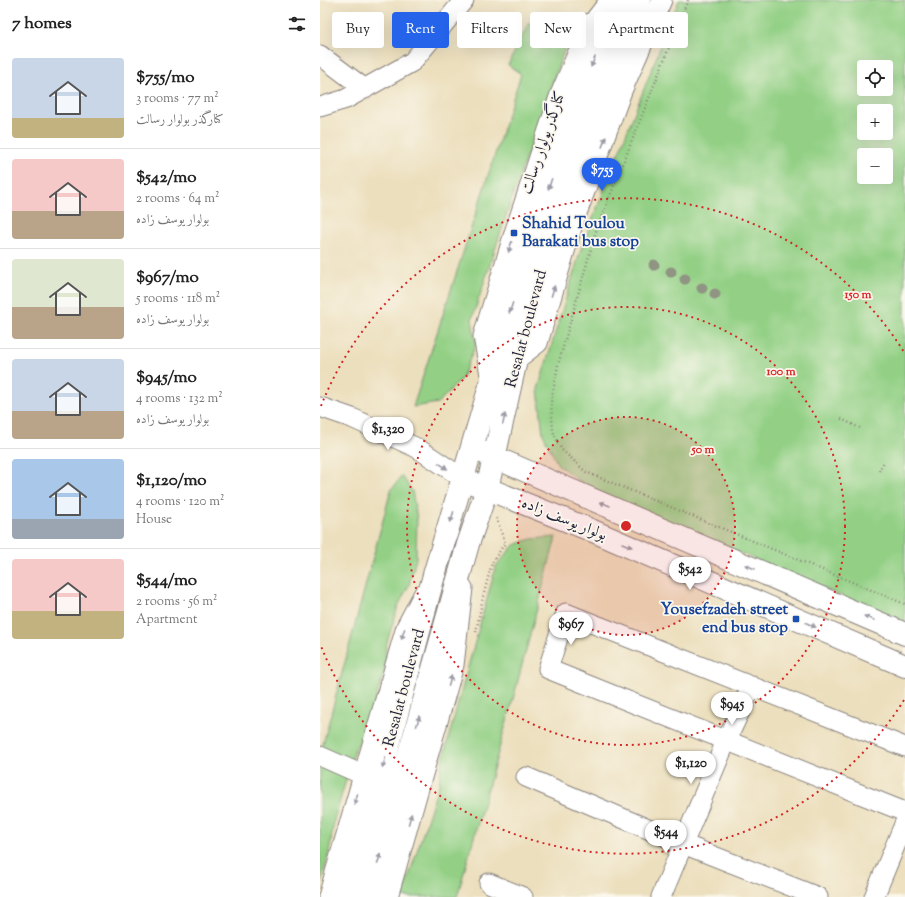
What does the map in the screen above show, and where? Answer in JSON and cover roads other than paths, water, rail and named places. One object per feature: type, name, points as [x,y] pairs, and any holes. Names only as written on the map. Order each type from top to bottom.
[{"type":"main road","points":[[586,33],[612,0]]},
{"type":"main road","name":"Resalat boulevard","points":[[348,897],[434,575],[464,479],[491,383],[501,340],[576,105],[619,0]]},
{"type":"main road","name":"Resalat boulevard","points":[[369,897],[468,544],[487,489],[496,457],[516,360],[550,245],[594,113],[640,0]]},
{"type":"main road","name":"بولوار یوسف زاده","points":[[472,448],[496,457],[905,634]]},
{"type":"main road","name":"بولوار یوسف زاده","points":[[464,479],[593,531],[905,666]]},
{"type":"street","name":"کنارگذر بولوار رسالت","points":[[586,32],[600,0]]},
{"type":"street","points":[[516,360],[538,343],[573,224],[622,91],[662,0]]},
{"type":"street","points":[[320,107],[346,99],[412,62],[457,2]]},
{"type":"street","name":"کنارگذر بولوار رسالت","points":[[491,383],[483,336],[514,233],[557,105],[579,48]]},
{"type":"street","points":[[320,56],[364,89]]},
{"type":"street","points":[[320,407],[352,418],[417,448],[464,479]]},
{"type":"street","points":[[388,897],[454,664],[468,544]]},
{"type":"street","points":[[328,897],[406,627],[434,575]]},
{"type":"street","points":[[905,747],[566,613],[548,669],[905,812]]},
{"type":"street","points":[[661,897],[726,741],[752,686]]},
{"type":"street","points":[[320,756],[363,775]]},
{"type":"street","points":[[526,777],[683,844],[818,897]]},
{"type":"street","points":[[874,897],[905,822]]},
{"type":"street","points":[[489,883],[523,897]]},
{"type":"place","name":"Shahid Toulou Barakati bus stop","points":[[514,233]]},
{"type":"place","name":"Yousefzadeh street end bus stop","points":[[796,619]]}]
